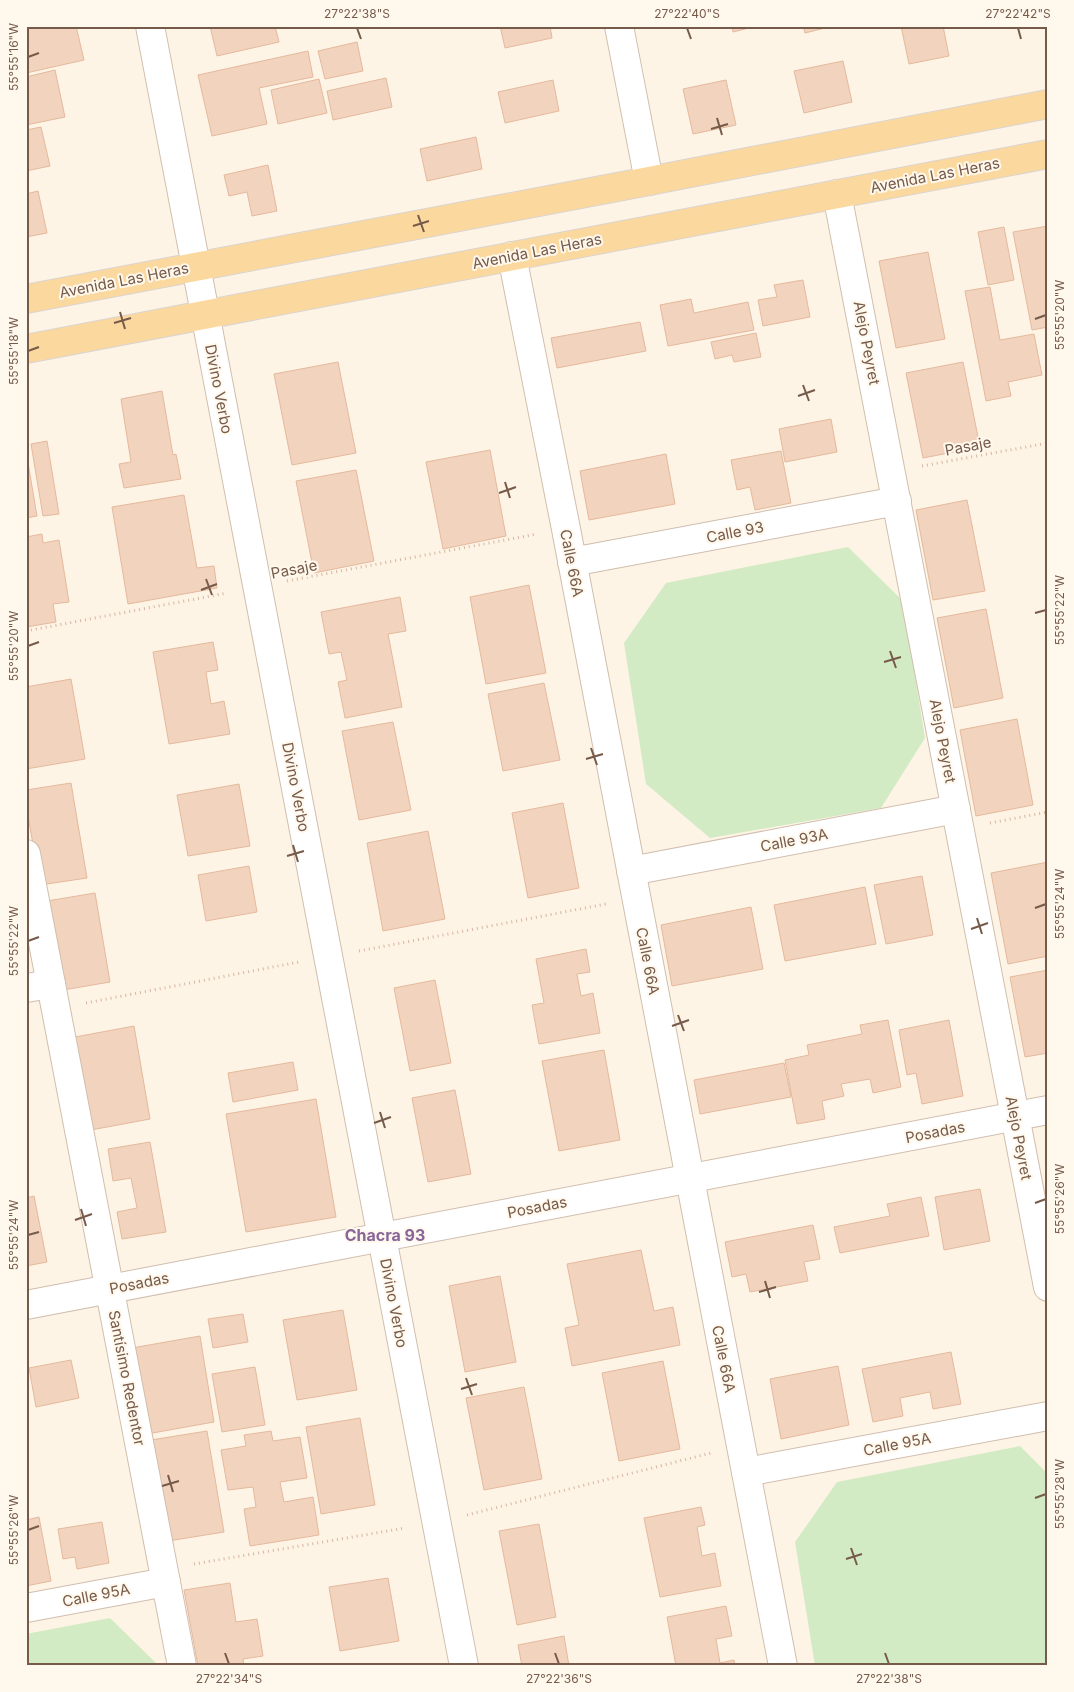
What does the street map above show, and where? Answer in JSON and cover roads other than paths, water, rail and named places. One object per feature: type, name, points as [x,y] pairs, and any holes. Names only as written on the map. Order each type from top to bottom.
[{"type":"main road","name":"Avenida Las Heras","points":[[26,299],[1048,104]]},
{"type":"main road","name":"Avenida Las Heras","points":[[26,349],[1048,154]]},
{"type":"street","name":"Divino Verbo","points":[[150,26],[464,1666]]},
{"type":"street","points":[[620,26],[649,181]]},
{"type":"street","name":"Alejo Peyret","points":[[837,194],[1048,1287]]},
{"type":"street","name":"Calle 66A","points":[[512,256],[566,529],[783,1666]]},
{"type":"street","name":"Calle 93","points":[[572,562],[897,501]]},
{"type":"street","name":"Calle 93A","points":[[631,871],[958,819]]},
{"type":"street","name":"Santísimo Redentor","points":[[26,854],[39,986],[110,1289],[182,1666]]},
{"type":"street","name":"Posadas","points":[[26,1305],[1048,1110]]},
{"type":"street","name":"Calle 95A","points":[[746,1472],[1048,1416]]},
{"type":"street","name":"Calle 95A","points":[[26,1608],[166,1582]]},
{"type":"district","name":"Chacra 93","points":[[385,1235]]}]
